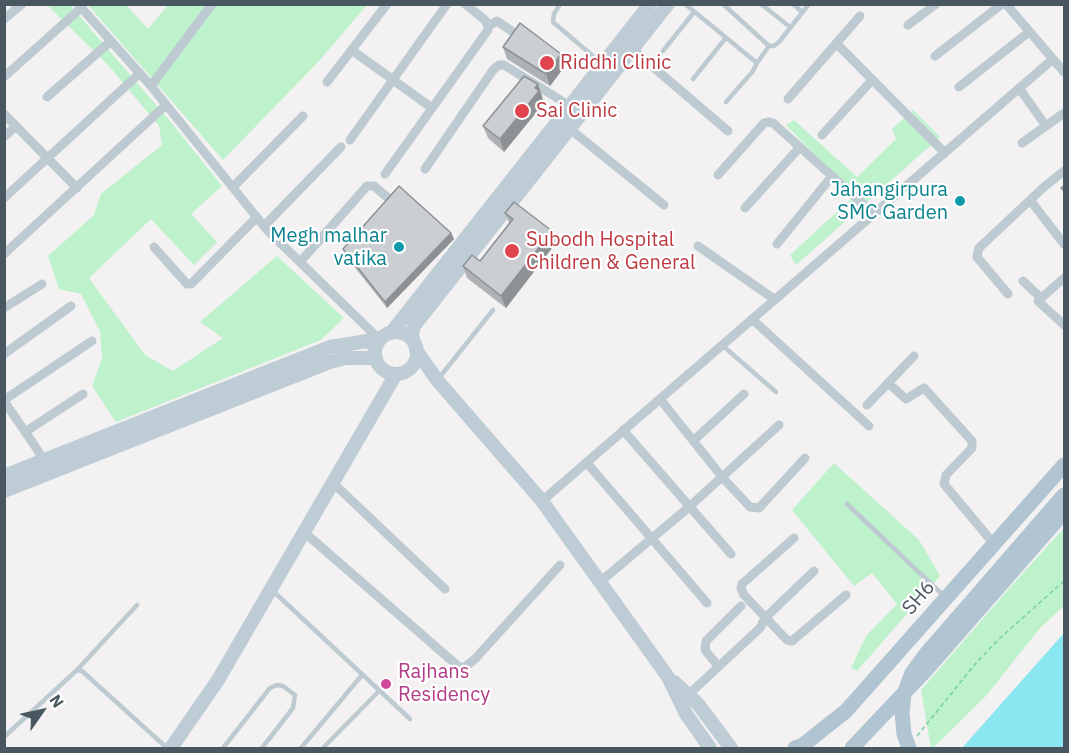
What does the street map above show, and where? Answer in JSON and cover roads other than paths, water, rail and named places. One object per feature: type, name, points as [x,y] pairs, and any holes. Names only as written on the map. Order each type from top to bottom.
[{"type":"main road","name":"SH6","points":[[795,748],[846,711],[1065,465]]},
{"type":"main road","points":[[911,744],[904,734],[902,713],[904,694],[912,673],[1065,495]]},
{"type":"main road","points":[[852,748],[926,670],[1065,512]]},
{"type":"street","points":[[4,19],[22,4]]},
{"type":"street","points":[[151,86],[212,4]]},
{"type":"street","points":[[327,82],[387,4]]},
{"type":"street","points":[[350,140],[447,4]]},
{"type":"street","points":[[385,174],[488,30],[484,20],[465,4]]},
{"type":"street","points":[[381,398],[380,348],[650,4]]},
{"type":"street","points":[[169,748],[218,680],[381,398],[400,373],[414,364],[415,346],[412,334],[414,326],[668,4]]},
{"type":"street","points":[[908,25],[936,4]]},
{"type":"street","points":[[934,56],[1004,4],[1065,72]]},
{"type":"street","points":[[4,77],[80,6],[151,86],[264,226],[301,261],[380,348],[389,373],[420,374],[437,380]]},
{"type":"street","points":[[788,99],[860,16]]},
{"type":"street","points":[[488,26],[497,21],[513,32]]},
{"type":"street","points":[[959,87],[1029,32]]},
{"type":"street","points":[[47,97],[111,41]]},
{"type":"street","points":[[837,44],[944,152]]},
{"type":"street","points":[[632,49],[728,131]]},
{"type":"street","points":[[353,51],[432,108]]},
{"type":"street","points":[[542,501],[1053,59]]},
{"type":"street","points":[[425,169],[493,70],[499,65],[504,65],[570,106]]},
{"type":"street","points":[[4,198],[140,73]]},
{"type":"street","points":[[822,135],[872,80]]},
{"type":"street","points":[[1019,88],[1046,126]]},
{"type":"street","points":[[4,254],[166,105]]},
{"type":"street","points":[[1022,144],[1065,113]]},
{"type":"street","points":[[4,114],[77,188]]},
{"type":"street","points":[[233,187],[303,116]]},
{"type":"street","points":[[718,175],[764,123],[773,123],[873,213]]},
{"type":"street","points":[[4,137],[16,126]]},
{"type":"street","points":[[570,129],[664,205]]},
{"type":"street","points":[[264,226],[341,147]]},
{"type":"street","points":[[745,208],[800,147]]},
{"type":"street","points":[[1008,294],[977,257],[977,254],[983,244],[1065,171]]},
{"type":"street","points":[[777,244],[832,176]]},
{"type":"street","points":[[301,261],[368,186],[374,186],[387,197]]},
{"type":"street","points":[[1030,200],[1065,244]]},
{"type":"street","points":[[154,247],[187,284],[191,284],[257,217]]},
{"type":"street","points":[[698,246],[774,299]]},
{"type":"street","points":[[1065,278],[1038,301],[1065,325]]},
{"type":"street","points":[[1023,281],[1041,298]]},
{"type":"street","points":[[4,308],[42,284]]},
{"type":"street","points":[[4,354],[71,306]]},
{"type":"street","points":[[752,319],[869,426]]},
{"type":"street","points":[[4,491],[330,362],[380,348],[404,334],[415,346],[437,380],[542,501],[668,677],[686,714],[710,748]]},
{"type":"street","points":[[51,473],[6,406],[92,341]]},
{"type":"street","points":[[4,476],[330,347],[368,341],[380,348]]},
{"type":"street","points":[[867,405],[914,356]]},
{"type":"street","points":[[888,383],[906,399],[924,388],[972,441],[972,448],[946,475],[944,484],[994,544]]},
{"type":"street","points":[[25,432],[83,394]]},
{"type":"street","points":[[693,441],[744,394]]},
{"type":"street","points":[[660,399],[722,477],[750,507],[759,508],[805,458]]},
{"type":"street","points":[[600,582],[689,507],[779,425]]},
{"type":"street","points":[[623,430],[731,554]]},
{"type":"street","points":[[587,463],[707,603]]},
{"type":"street","points":[[332,482],[445,589]]},
{"type":"street","points":[[304,532],[459,667],[465,667],[475,659],[560,565]]},
{"type":"street","points":[[794,538],[742,584],[744,594],[765,618],[787,640],[792,641],[846,595]]},
{"type":"street","points":[[688,695],[760,628],[765,618],[814,571]]},
{"type":"street","points":[[718,666],[705,650],[706,641],[741,606]]},
{"type":"street","points":[[668,677],[698,704],[731,748]]},
{"type":"lane","points":[[560,4],[554,14],[553,22],[603,64]]},
{"type":"lane","points":[[685,4],[756,63]]},
{"type":"lane","points":[[723,4],[769,46]]},
{"type":"lane","points":[[761,4],[790,27]]},
{"type":"lane","points":[[793,4],[802,12]]},
{"type":"lane","points":[[726,102],[753,70],[769,46],[774,46],[809,4]]},
{"type":"lane","points":[[663,51],[694,12]]},
{"type":"lane","points":[[693,79],[725,39]]},
{"type":"lane","points":[[437,380],[493,310]]},
{"type":"lane","points":[[722,345],[776,392]]},
{"type":"lane","points":[[847,504],[946,598]]},
{"type":"lane","points":[[271,589],[410,719]]},
{"type":"lane","points":[[4,737],[77,670],[137,605]]},
{"type":"lane","points":[[77,670],[82,671],[169,748]]},
{"type":"lane","points":[[301,748],[362,675]]},
{"type":"lane","points":[[223,748],[270,688],[277,685],[283,686],[294,695],[293,708],[262,748]]},
{"type":"lane","points":[[323,748],[379,691]]},
{"type":"water","points":[[1064,633],[1064,748],[962,748]]},
{"type":"place","name":"Riddhi Clinic","points":[[547,63]]},
{"type":"place","name":"Sai Clinic","points":[[522,111]]},
{"type":"place","name":"Jahangirpura SMC Garden","points":[[960,201]]},
{"type":"place","name":"Megh malhar vatika","points":[[399,247]]},
{"type":"place","name":"Subodh Hospital Children & General","points":[[512,251]]},
{"type":"place","name":"Rajhans Residency","points":[[386,684]]}]
